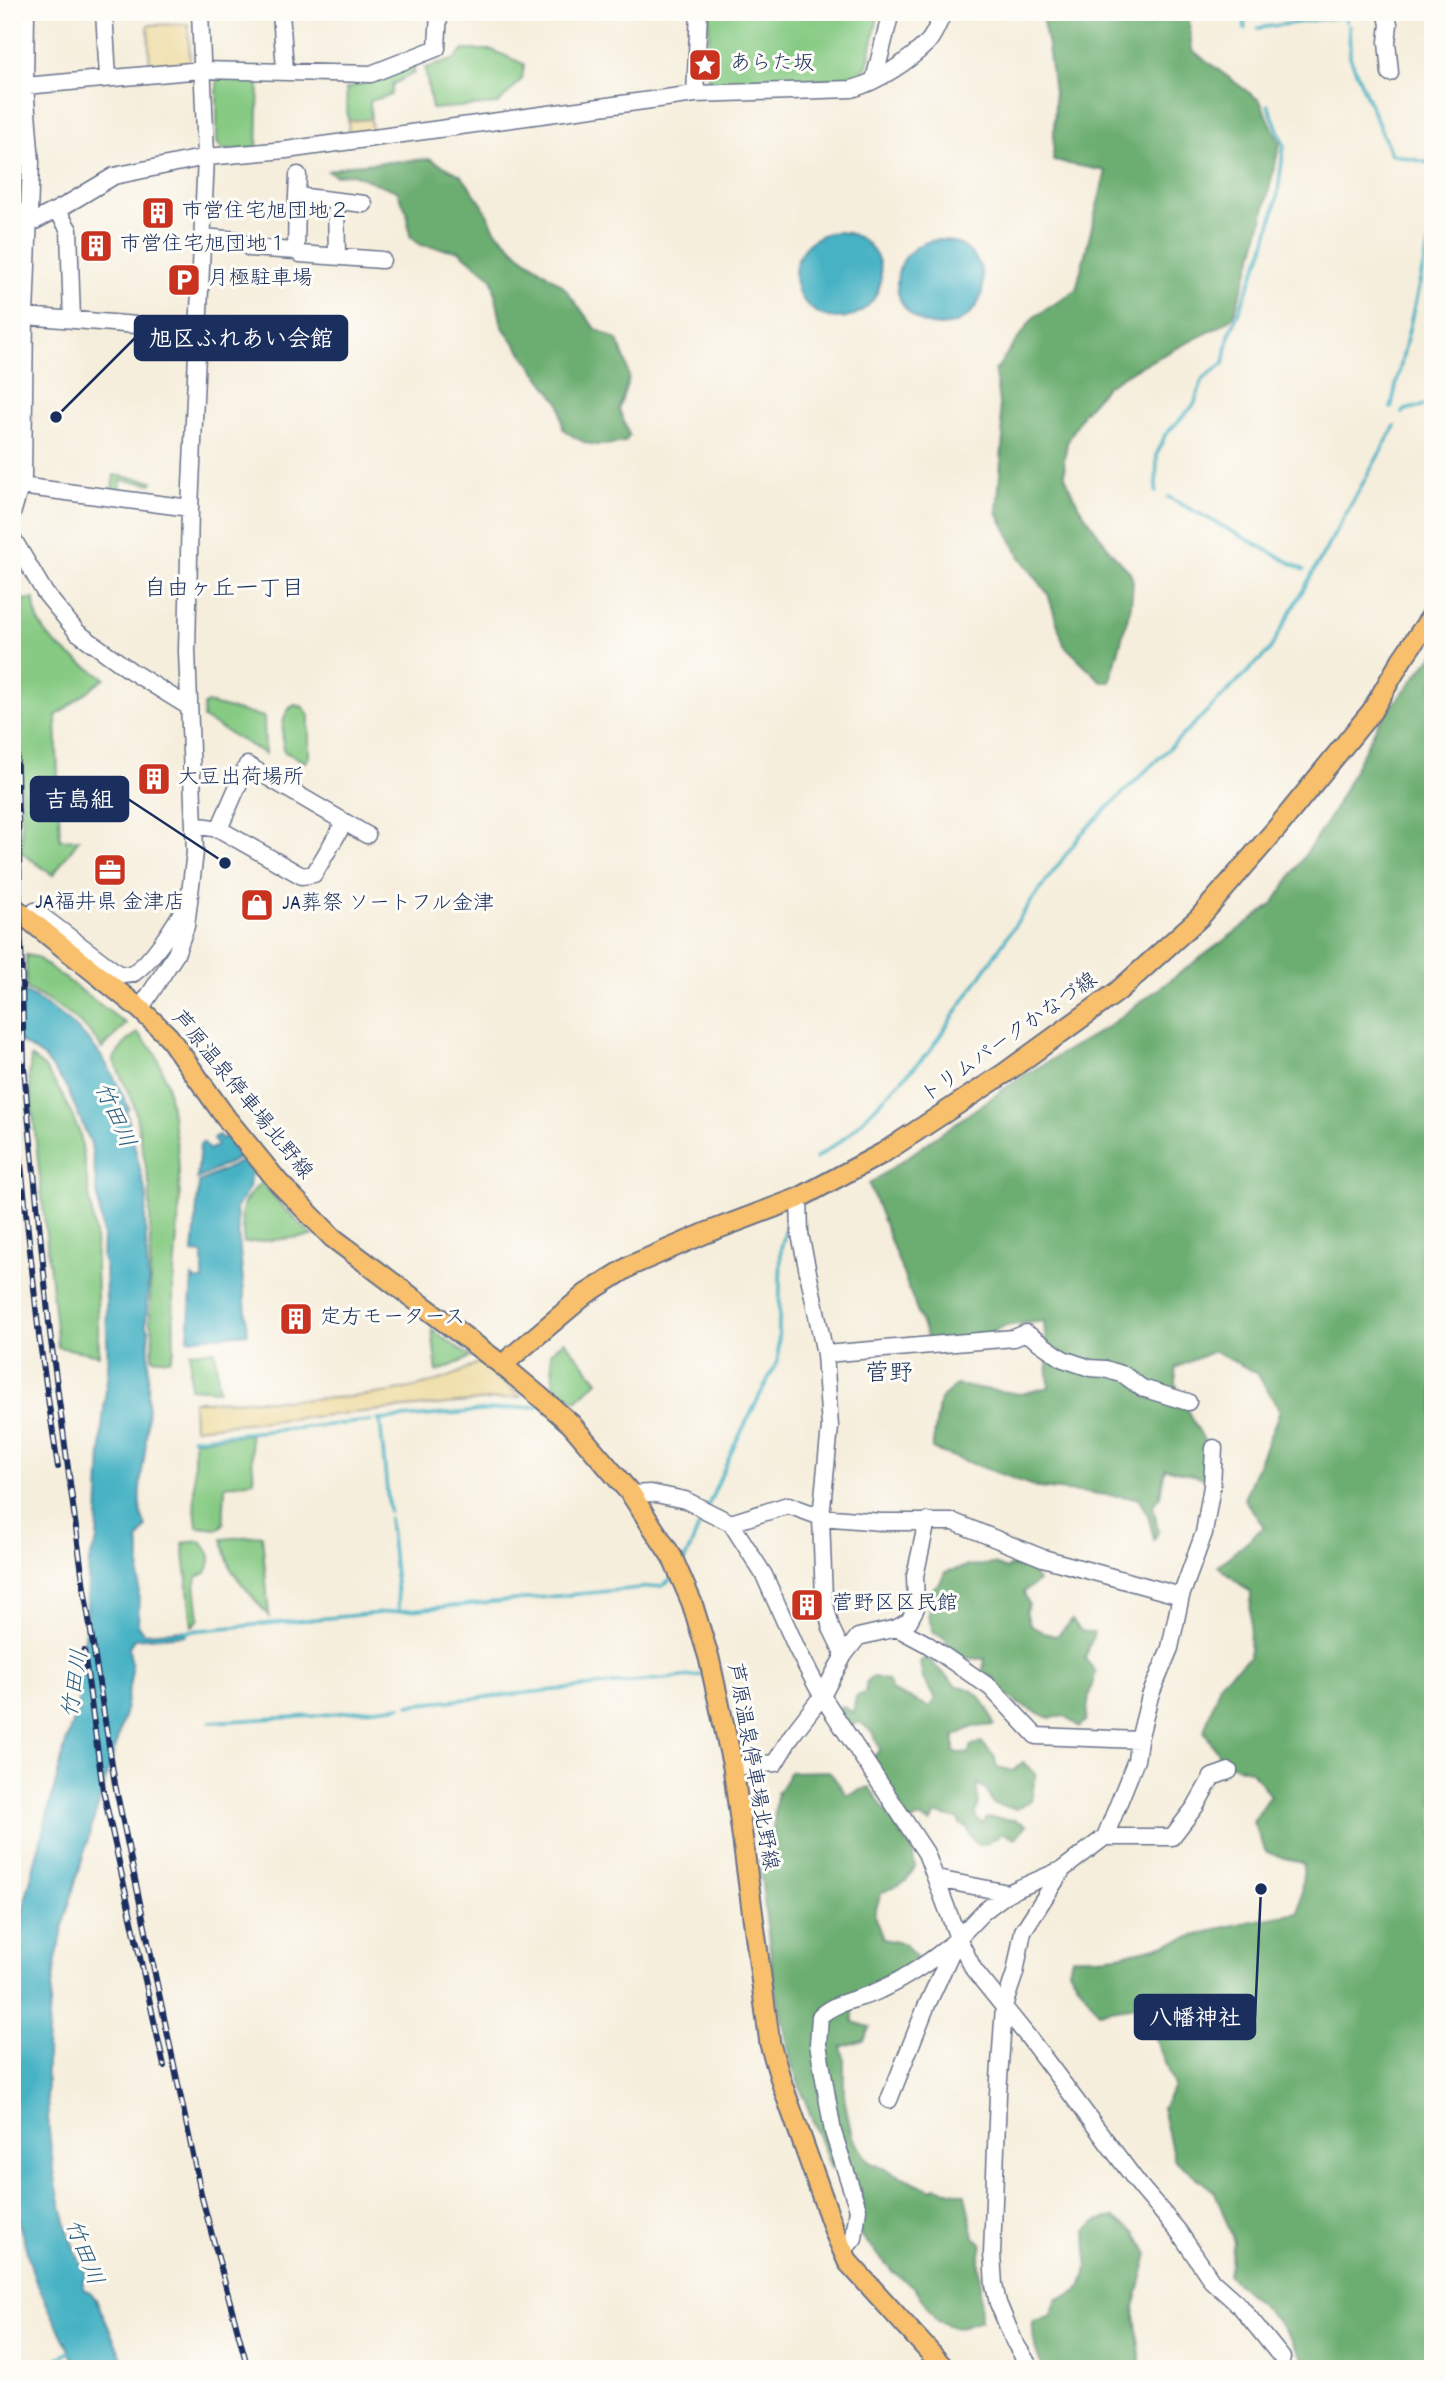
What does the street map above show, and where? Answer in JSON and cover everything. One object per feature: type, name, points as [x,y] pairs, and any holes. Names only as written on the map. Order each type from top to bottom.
[{"type":"main road","name":"トリムパークかなづ線","points":[[502,1365],[586,1294],[632,1265],[706,1233],[799,1198],[883,1153],[1006,1073],[1116,992],[1199,918],[1372,711],[1402,659],[1433,614]]},
{"type":"main road","name":"芦原温泉停車場北野線","points":[[12,906],[140,1009],[168,1036],[226,1118],[279,1183],[317,1223],[360,1259],[502,1365],[571,1424],[631,1494],[672,1557],[692,1602],[709,1658],[733,1767],[770,2044],[783,2087],[848,2262],[945,2369]]},
{"type":"street","points":[[12,514],[23,477],[25,316],[31,163],[25,86],[26,12]]},
{"type":"street","points":[[104,12],[108,77]]},
{"type":"street","points":[[140,1009],[176,954],[186,926],[195,852],[187,652],[190,508],[206,157],[200,12]]},
{"type":"street","points":[[281,12],[285,71]]},
{"type":"street","points":[[25,86],[202,70],[371,74],[437,48],[439,12]]},
{"type":"street","points":[[695,94],[699,12]]},
{"type":"street","points":[[874,80],[891,12]]},
{"type":"street","points":[[29,224],[114,176],[206,157],[300,148],[695,94],[852,89],[899,65],[929,40],[944,12]]},
{"type":"street","points":[[1386,12],[1389,23],[1387,42],[1390,73]]},
{"type":"street","points":[[296,251],[298,174]]},
{"type":"street","points":[[297,196],[364,204]]},
{"type":"street","points":[[336,201],[337,257]]},
{"type":"street","points":[[57,210],[69,230],[72,319]]},
{"type":"street","points":[[202,237],[239,240],[250,248],[382,260]]},
{"type":"street","points":[[25,316],[199,330]]},
{"type":"street","points":[[20,486],[190,508]]},
{"type":"street","points":[[12,537],[45,593],[77,632],[131,671],[189,707]]},
{"type":"street","points":[[219,829],[247,765],[367,835]]},
{"type":"street","points":[[194,825],[219,829],[302,876],[314,874],[344,823]]},
{"type":"street","points":[[35,911],[117,974],[125,975],[135,972],[163,942],[190,900]]},
{"type":"street","points":[[799,1198],[800,1234],[825,1354],[830,1427],[821,1517],[824,1600],[831,1628],[844,1655]]},
{"type":"street","points":[[825,1354],[1014,1338],[1026,1333],[1063,1359],[1124,1375],[1142,1388],[1188,1402]]},
{"type":"street","points":[[843,2251],[854,2238],[858,2209],[833,2132],[818,2044],[820,2016],[832,2006],[879,1991],[945,1950],[983,1912],[1008,1893],[1063,1869],[1105,1837],[1136,1760],[1150,1696],[1170,1648],[1181,1596],[1204,1532],[1212,1486],[1214,1448]]},
{"type":"street","points":[[631,1494],[651,1493],[685,1500],[731,1523],[764,1575],[797,1649],[822,1696],[926,1853],[958,1938],[974,1970],[1140,2186],[1179,2232],[1212,2281],[1240,2306],[1282,2358]]},
{"type":"street","points":[[731,1523],[788,1505],[821,1517],[881,1522],[954,1522],[1043,1558],[1181,1596]]},
{"type":"street","points":[[733,1767],[775,1763],[792,1735],[822,1696],[844,1655],[858,1637],[897,1628],[909,1621],[916,1608],[915,1576],[927,1521]]},
{"type":"street","points":[[897,1628],[927,1644],[991,1688],[1036,1736],[1139,1740]]},
{"type":"street","points":[[1105,1837],[1172,1837],[1195,1807],[1212,1777],[1229,1772]]},
{"type":"street","points":[[1031,2369],[1014,2341],[998,2303],[994,2285],[992,2254],[998,2094],[1004,2006],[1015,1973],[1023,1931],[1063,1869]]},
{"type":"street","points":[[937,1879],[1008,1893]]},
{"type":"street","points":[[889,2100],[926,2007],[958,1938]]},
{"type":"green space","points":[[709,12],[879,12],[867,66],[854,78],[713,85],[708,79]]},
{"type":"green space","points":[[1041,12],[1188,12],[1192,50],[1260,101],[1280,143],[1254,253],[1233,317],[1107,386],[1083,413],[1067,443],[1065,476],[1078,505],[1111,552],[1130,572],[1133,581],[1131,605],[1110,682],[1102,682],[1064,645],[1048,594],[1020,557],[997,512],[1003,437],[995,371],[1033,318],[1076,290],[1106,171],[1053,161],[1055,100]]},
{"type":"green space","points":[[464,50],[492,50],[524,64],[522,79],[498,104],[432,109],[425,68],[453,60]]},
{"type":"green space","points":[[413,66],[414,73],[393,84],[391,95],[370,101],[371,119],[348,121],[346,89]]},
{"type":"green space","points":[[219,77],[259,78],[257,149],[223,150],[217,143]]},
{"type":"green space","points":[[430,159],[461,175],[482,204],[495,230],[519,254],[562,285],[595,328],[618,341],[629,378],[619,409],[629,435],[625,442],[606,445],[586,443],[563,429],[560,404],[502,326],[492,278],[459,251],[420,245],[410,236],[407,212],[397,191],[352,174],[335,175],[328,171],[349,165]]},
{"type":"green space","points":[[114,475],[153,481],[152,484],[121,480],[119,492],[112,491]]},
{"type":"green space","points":[[34,599],[36,613],[49,636],[69,655],[105,678],[56,716],[60,840],[79,839],[53,875],[22,853],[18,600]]},
{"type":"green space","points":[[1433,655],[1433,2369],[1324,2369],[1303,2357],[1277,2320],[1228,2275],[1234,2242],[1215,2192],[1174,2159],[1162,2108],[1174,2087],[1143,2005],[1098,2012],[1069,1970],[1072,1957],[1134,1952],[1239,1924],[1299,1913],[1304,1864],[1266,1852],[1253,1822],[1270,1796],[1252,1771],[1224,1763],[1204,1731],[1221,1681],[1249,1657],[1251,1593],[1218,1566],[1264,1527],[1244,1499],[1280,1411],[1257,1373],[1214,1351],[1175,1368],[1177,1392],[1205,1442],[1208,1479],[1165,1468],[1160,1496],[1153,1505],[1158,1532],[1154,1540],[1148,1515],[1138,1498],[1039,1488],[932,1449],[940,1399],[956,1385],[1021,1394],[1049,1387],[1044,1321],[1004,1326],[959,1350],[929,1342],[869,1184],[1018,1079],[1107,1027],[1273,904],[1333,812],[1377,725]]},
{"type":"green space","points":[[207,703],[264,717],[265,754],[203,718],[204,705]]},
{"type":"green space","points":[[295,705],[303,707],[309,716],[309,757],[305,762],[283,749],[284,718]]},
{"type":"green space","points":[[26,955],[36,957],[126,1024],[102,1049],[78,1022],[26,988]]},
{"type":"green space","points":[[138,1033],[156,1054],[167,1083],[178,1152],[180,1200],[173,1285],[174,1350],[170,1360],[152,1358],[150,1188],[134,1105],[113,1059],[128,1040]]},
{"type":"green space","points":[[31,1057],[44,1067],[62,1094],[80,1133],[95,1234],[99,1355],[58,1347],[29,1077]]},
{"type":"green space","points":[[262,1182],[313,1236],[244,1243],[244,1203]]},
{"type":"green space","points":[[432,1330],[471,1357],[437,1372]]},
{"type":"green space","points":[[564,1341],[598,1381],[576,1401],[554,1386],[551,1352]]},
{"type":"green space","points":[[215,1350],[219,1390],[190,1388],[190,1352]]},
{"type":"green space","points":[[250,1434],[254,1481],[225,1486],[224,1523],[219,1529],[197,1527],[194,1440]]},
{"type":"green space","points":[[262,1535],[269,1616],[233,1572],[222,1539]]},
{"type":"green space","points":[[200,1541],[209,1552],[210,1563],[206,1573],[197,1577],[195,1583],[199,1619],[192,1626],[183,1543]]},
{"type":"green space","points":[[994,1564],[1007,1569],[1010,1566],[1027,1564],[1038,1581],[1024,1592],[1029,1605],[1026,1611],[1030,1625],[1044,1633],[1057,1636],[1072,1620],[1081,1631],[1094,1633],[1085,1659],[1096,1672],[1089,1695],[1086,1720],[1079,1727],[1066,1716],[1049,1718],[1019,1704],[992,1684],[993,1677],[982,1674],[985,1659],[964,1658],[949,1653],[946,1639],[934,1633],[928,1616],[929,1591],[940,1583],[945,1572],[968,1566]]},
{"type":"green space","points":[[926,1657],[956,1686],[970,1690],[981,1699],[994,1725],[973,1727],[954,1736],[954,1752],[968,1754],[972,1745],[982,1743],[994,1756],[997,1767],[1014,1771],[1023,1762],[1036,1775],[1031,1800],[1017,1809],[993,1804],[986,1789],[976,1784],[979,1804],[975,1813],[977,1820],[983,1823],[987,1817],[1015,1820],[1026,1825],[1016,1838],[1002,1833],[988,1843],[978,1845],[970,1836],[968,1828],[960,1824],[958,1819],[936,1814],[930,1823],[919,1818],[910,1822],[869,1761],[880,1750],[874,1734],[860,1722],[852,1725],[844,1720],[839,1707],[844,1706],[853,1713],[856,1696],[865,1693],[867,1680],[874,1677],[887,1680],[891,1690],[929,1707],[935,1699],[923,1679],[920,1662]]},
{"type":"green space","points":[[829,1771],[847,1795],[869,1787],[912,1850],[915,1867],[906,1881],[881,1893],[874,1915],[883,1939],[905,1944],[918,1959],[869,1986],[853,1999],[853,2022],[870,2027],[863,2040],[841,2047],[844,2058],[844,2097],[852,2137],[869,2162],[932,2190],[935,2187],[965,2194],[974,2237],[982,2244],[979,2260],[981,2320],[957,2328],[937,2321],[914,2287],[893,2272],[861,2235],[842,2168],[831,2169],[792,2066],[773,1975],[759,1859],[771,1847],[777,1793],[785,1784],[789,1772]]},
{"type":"green space","points":[[1113,2217],[1136,2233],[1148,2254],[1134,2307],[1142,2369],[1044,2369],[1035,2346],[1033,2321],[1050,2317],[1057,2299],[1079,2289],[1087,2265],[1086,2230],[1097,2221]]},
{"type":"sand","points":[[188,24],[190,61],[186,65],[150,68],[148,25]]},
{"type":"sand","points":[[371,119],[372,133],[349,137],[348,121]]},
{"type":"sand","points":[[479,1362],[521,1397],[194,1428],[193,1401],[301,1400],[379,1394],[450,1377]]},
{"type":"water","points":[[838,232],[855,235],[869,244],[878,258],[881,275],[878,292],[869,306],[855,315],[838,318],[821,315],[807,306],[798,292],[795,275],[798,258],[807,244],[821,235]]},
{"type":"water","points":[[940,240],[957,243],[971,252],[980,266],[983,283],[980,300],[971,314],[957,323],[940,326],[923,323],[909,314],[900,300],[897,283],[900,266],[909,252],[923,243]]},
{"type":"water","name":"竹田川","points":[[12,988],[46,1005],[86,1038],[114,1076],[129,1109],[126,1110],[147,1198],[148,1399],[140,1484],[140,1505],[146,1526],[138,1541],[138,1626],[144,1633],[184,1630],[186,1635],[134,1639],[129,1647],[132,1670],[124,1717],[65,1918],[56,1960],[48,2027],[49,2131],[59,2199],[70,2237],[86,2275],[83,2289],[96,2299],[127,2369],[78,2369],[34,2277],[12,2198],[12,1952],[64,1750],[78,1713],[89,1560],[97,1541],[102,1428],[108,1370],[103,1237],[91,1144],[67,1088],[45,1058],[12,1036]]},
{"type":"water","points":[[218,1135],[222,1139],[226,1136],[239,1158],[197,1179],[200,1144],[203,1142],[209,1150],[217,1145],[213,1138]]},
{"type":"water","points":[[242,1161],[251,1171],[249,1188],[236,1209],[248,1333],[188,1339],[192,1277],[195,1280],[203,1280],[203,1254],[193,1253],[199,1182]]},
{"type":"waterway","points":[[1243,12],[1245,29]]},
{"type":"waterway","points":[[1258,28],[1346,16],[1346,22]]},
{"type":"waterway","points":[[1349,26],[1350,57],[1391,154],[1433,164]]},
{"type":"waterway","points":[[1156,492],[1157,454],[1165,435],[1194,405],[1203,379],[1224,363],[1229,336],[1264,248],[1277,199],[1284,145],[1268,105]]},
{"type":"waterway","points":[[1391,408],[1433,224]]},
{"type":"waterway","points":[[1402,413],[1433,403]]},
{"type":"waterway","points":[[815,1159],[847,1136],[929,1052],[1030,903],[1082,833],[1269,651],[1395,426]]},
{"type":"waterway","points":[[1168,497],[1304,570]]},
{"type":"waterway","points":[[708,1506],[734,1446],[778,1360],[781,1248],[786,1228]]},
{"type":"waterway","points":[[378,1420],[539,1406]]},
{"type":"waterway","points":[[380,1420],[389,1511]]},
{"type":"waterway","points":[[192,1438],[371,1421]]},
{"type":"waterway","points":[[683,1564],[705,1513]]},
{"type":"waterway","points":[[389,1518],[399,1611]]},
{"type":"waterway","points":[[181,1632],[662,1586],[675,1576]]},
{"type":"waterway","points":[[409,1705],[702,1675]]},
{"type":"waterway","points":[[210,1722],[313,1716],[401,1706]]},
{"type":"waterway","points":[[12,2363],[56,2360],[73,2350]]},
{"type":"railway","points":[[15,12],[15,687],[27,1103],[50,1333],[84,1588],[115,1784],[202,2198],[248,2369]]},
{"type":"railway","points":[[12,1078],[39,1336],[58,1467]]},
{"type":"railway","points":[[84,1651],[103,1790],[164,2066]]},
{"type":"place","name":"あらた坂","points":[[705,65]]},
{"type":"place","name":"市営住宅旭団地２","points":[[158,213]]},
{"type":"place","name":"市営住宅旭団地１","points":[[96,246]]},
{"type":"place","name":"月極駐車場","points":[[184,280]]},
{"type":"place","name":"旭区ふれあい会館","points":[[56,417]]},
{"type":"place","name":"大豆出荷場所","points":[[154,779]]},
{"type":"place","name":"吉島組","points":[[225,863]]},
{"type":"place","name":"JA福井県 金津店","points":[[110,870]]},
{"type":"place","name":"JA葬祭 ソートフル金津","points":[[257,905]]},
{"type":"place","name":"定方モータース","points":[[296,1319]]},
{"type":"place","name":"菅野区区民館","points":[[807,1605]]},
{"type":"place","name":"八幡神社","points":[[1261,1889]]},
{"type":"district","name":"自由ヶ丘一丁目","points":[[224,590]]},
{"type":"district","name":"菅野","points":[[889,1375]]}]
